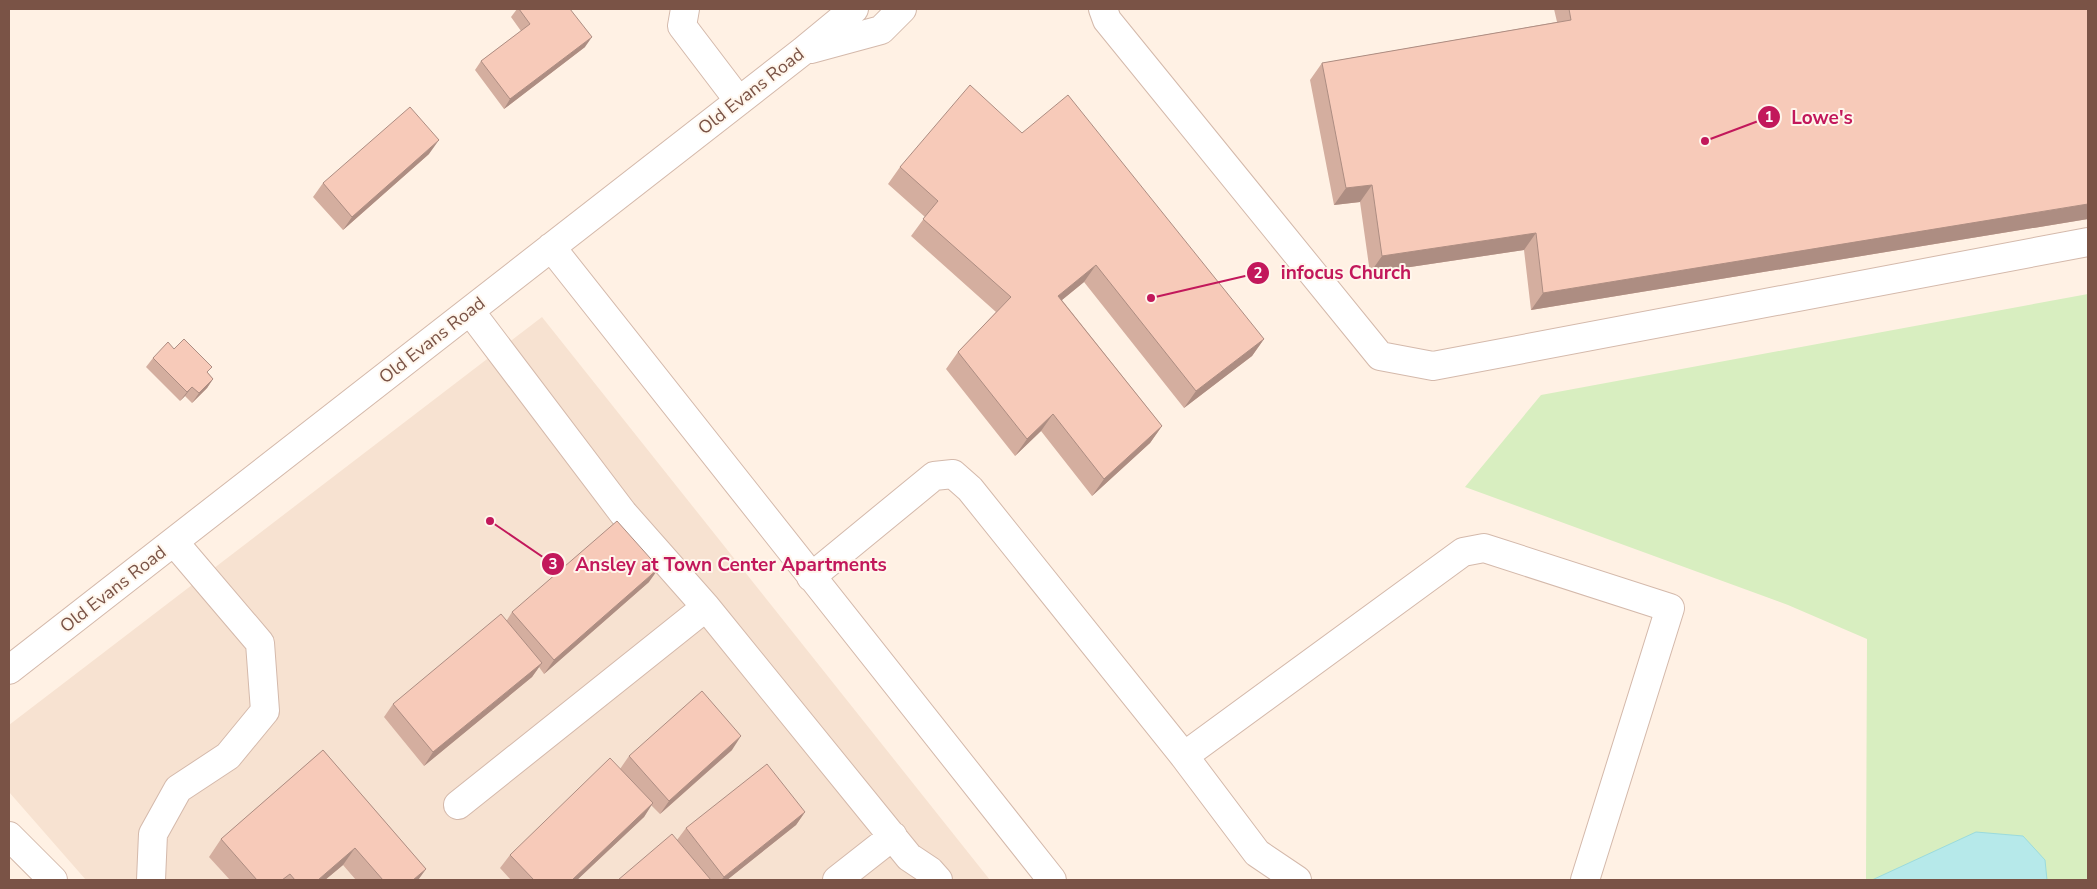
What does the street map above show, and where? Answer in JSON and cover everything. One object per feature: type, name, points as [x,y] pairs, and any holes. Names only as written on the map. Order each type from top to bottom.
[{"type":"street","name":"Old Evans Road","points":[[9,670],[803,51],[854,9]]},
{"type":"street","points":[[803,51],[881,30],[902,9]]},
{"type":"street","points":[[1103,9],[1106,20],[1380,356],[1432,366],[2088,242]]},
{"type":"street","points":[[678,15],[739,101]]},
{"type":"street","points":[[551,247],[1052,880]]},
{"type":"street","points":[[470,311],[623,514],[706,607],[909,857],[930,871],[938,880]]},
{"type":"street","points":[[811,577],[934,476],[953,474],[970,489],[1184,756],[1258,854],[1298,880]]},
{"type":"street","points":[[150,880],[153,834],[178,789],[228,756],[265,711],[260,643],[174,542]]},
{"type":"street","points":[[1184,756],[1463,552],[1484,548],[1670,608],[1585,880]]},
{"type":"street","points":[[458,805],[706,607]]},
{"type":"street","points":[[9,836],[53,880]]},
{"type":"street","points":[[837,880],[893,836]]},
{"type":"shaded area","points":[[542,317],[990,880],[86,880],[9,792],[9,725]]},
{"type":"green space","points":[[2088,294],[2088,880],[1866,880],[1867,639],[1788,605],[1465,487],[1541,395]]},
{"type":"water","points":[[1976,832],[2023,836],[2045,860],[2047,880],[1872,880]]},
{"type":"building","points":[[519,9],[570,9],[592,37],[510,99],[481,61],[530,24]]},
{"type":"building","points":[[1569,9],[2088,9],[2088,204],[1543,293],[1536,233],[1382,256],[1372,185],[1346,188],[1322,63],[1571,20]]},
{"type":"building","points":[[970,85],[1022,133],[1068,95],[1264,339],[1196,391],[1096,265],[1058,296],[1162,426],[1104,479],[1053,414],[1027,439],[958,352],[1011,297],[923,219],[938,201],[900,167]]},
{"type":"building","points":[[410,107],[439,140],[352,217],[323,183]]},
{"type":"building","points":[[184,339],[212,367],[207,372],[213,379],[199,393],[192,387],[187,392],[153,358],[168,342],[174,349]]},
{"type":"building","points":[[617,521],[659,568],[554,660],[512,612]]},
{"type":"building","points":[[501,614],[542,663],[433,752],[393,704]]},
{"type":"building","points":[[702,691],[741,736],[669,801],[629,756]]},
{"type":"building","points":[[323,750],[426,869],[413,880],[383,880],[355,848],[318,880],[295,880],[290,874],[282,880],[257,880],[221,839]]},
{"type":"building","points":[[610,758],[653,803],[572,880],[534,880],[510,855]]},
{"type":"building","points":[[767,764],[805,812],[724,877],[686,828]]},
{"type":"building","points":[[672,834],[711,880],[618,880]]},
{"type":"place","name":"Lowe's","points":[[1705,141]]},
{"type":"place","name":"infocus Church","points":[[1151,298]]},
{"type":"place","name":"Ansley at Town Center Apartments","points":[[490,521]]}]
